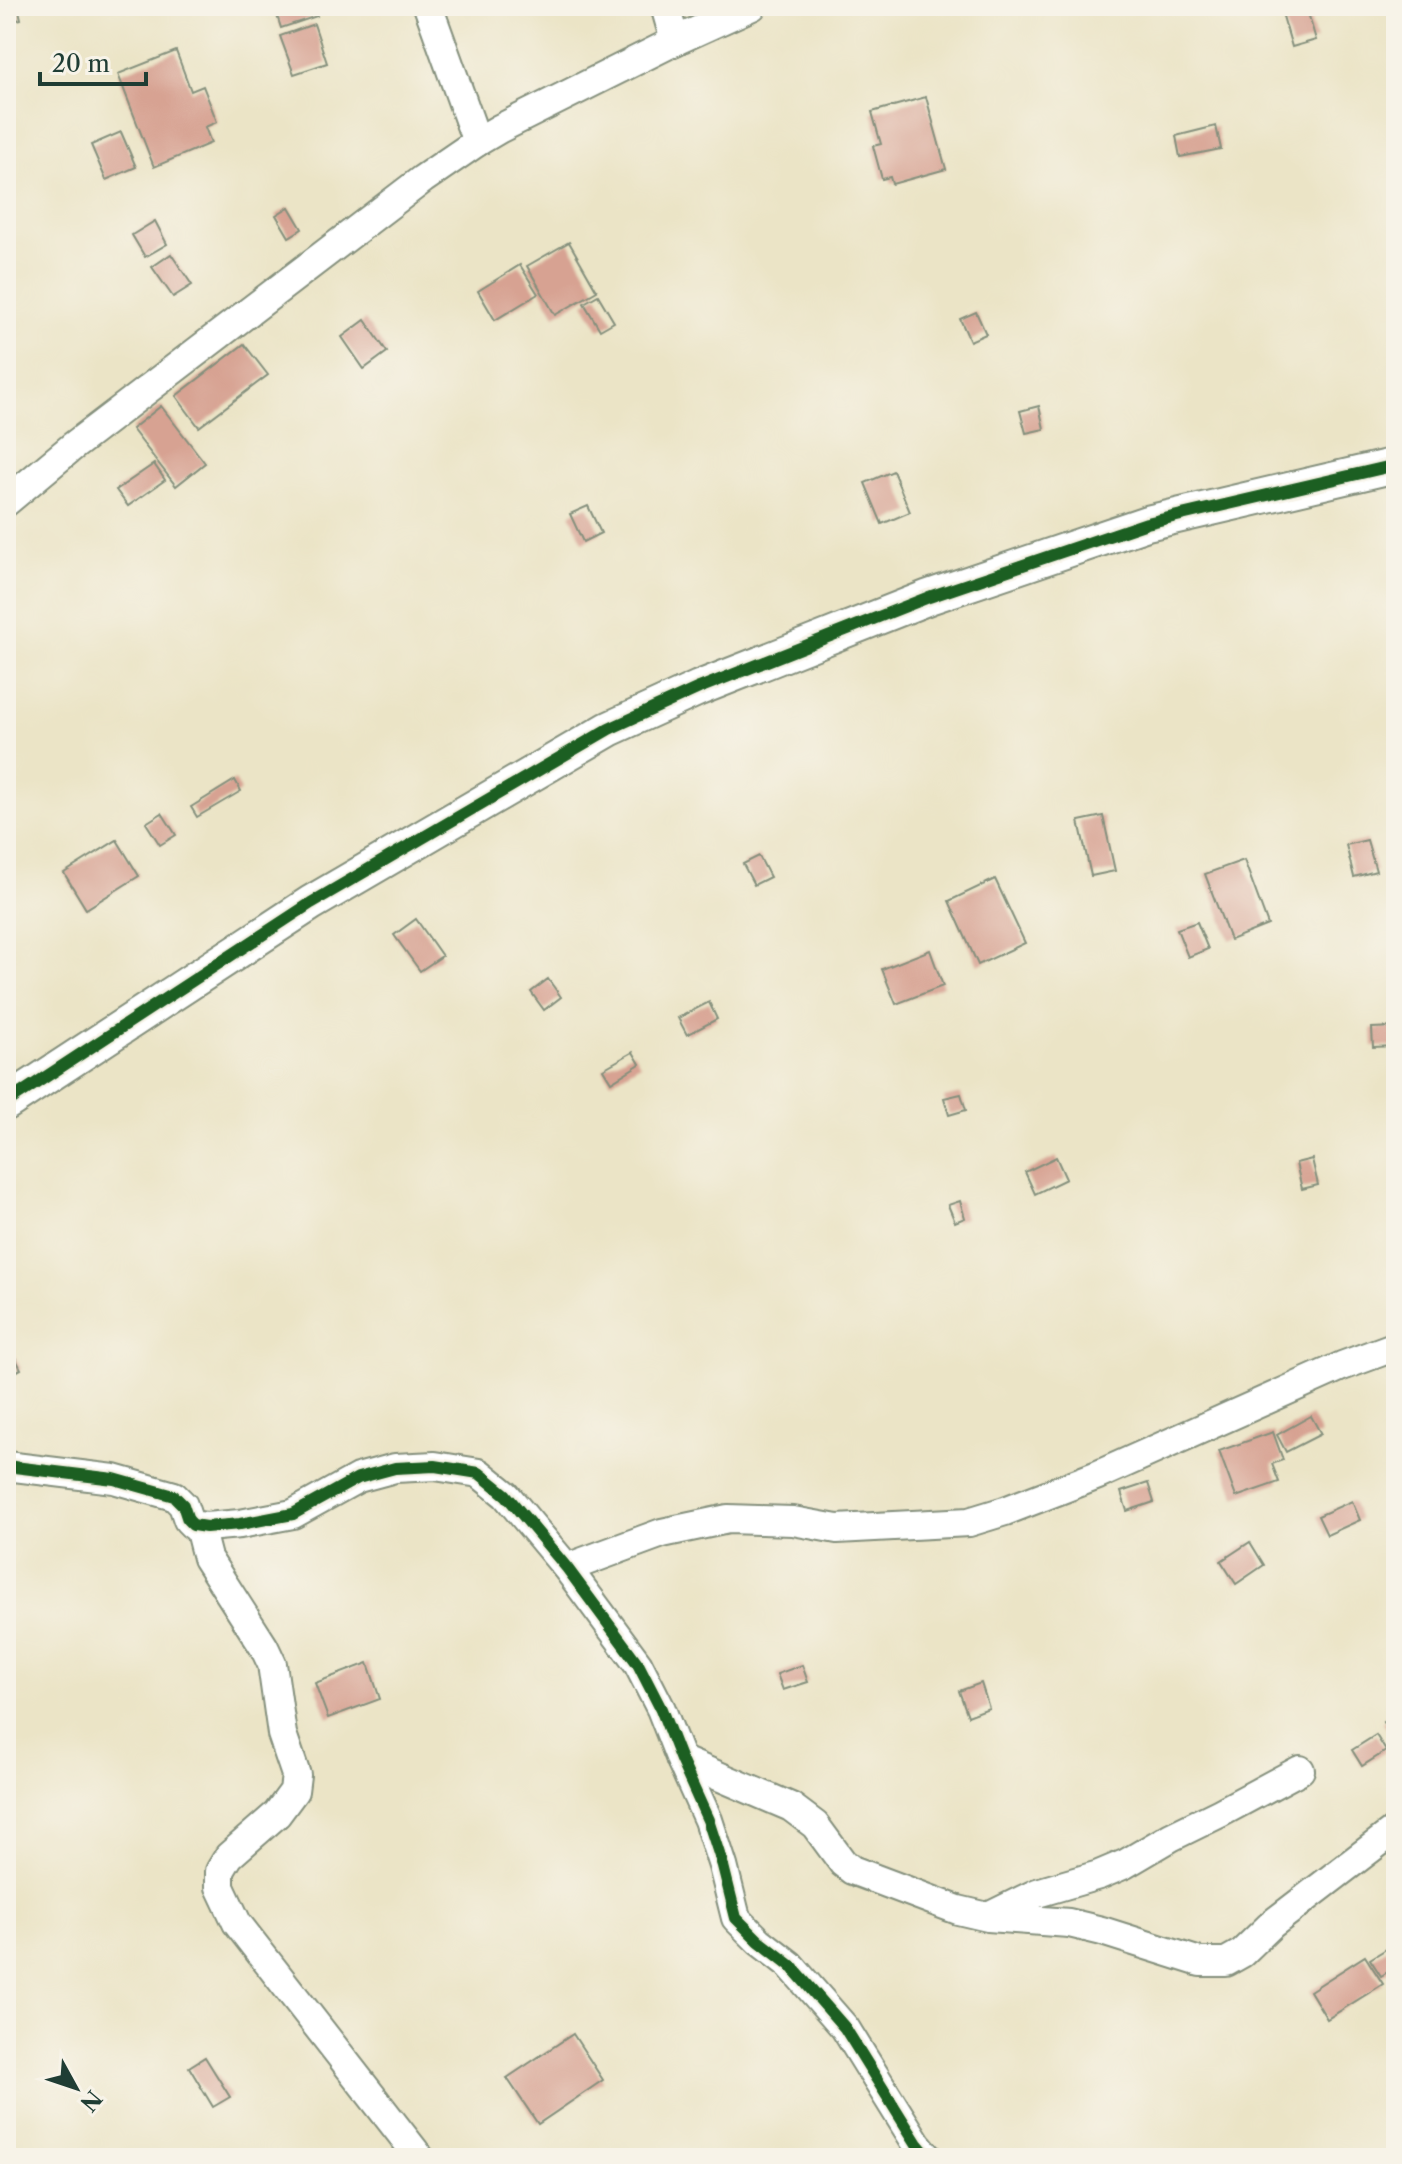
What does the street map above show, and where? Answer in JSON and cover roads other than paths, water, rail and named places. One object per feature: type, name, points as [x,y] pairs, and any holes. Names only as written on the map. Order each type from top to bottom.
[{"type":"street","points":[[428,6],[477,142]]},
{"type":"street","points":[[665,6],[675,41]]},
{"type":"street","points":[[6,502],[72,447],[423,179],[477,142],[675,41],[752,6]]},
{"type":"street","points":[[6,1103],[311,903],[609,729],[648,711],[929,597],[1147,523],[1396,465]]},
{"type":"street","points":[[567,1568],[662,1533],[728,1519],[793,1521],[837,1529],[969,1522],[1098,1475],[1342,1366],[1396,1346]]},
{"type":"street","points":[[6,1466],[114,1479],[174,1496],[183,1505],[188,1520],[199,1527],[240,1524],[293,1514],[358,1478],[395,1468],[435,1466],[479,1473],[506,1495],[567,1568],[638,1664],[661,1709],[708,1820],[736,1918],[790,1965],[831,2010],[929,2158]]},
{"type":"street","points":[[199,1527],[207,1558],[272,1664],[282,1734],[296,1775],[294,1791],[277,1814],[229,1856],[220,1871],[220,1887],[237,1923],[420,2158]]},
{"type":"street","points":[[681,1760],[791,1807],[815,1825],[843,1863],[852,1870],[958,1910],[988,1917],[1069,1923],[1200,1962],[1226,1962],[1242,1953],[1272,1924],[1396,1829]]},
{"type":"street","points":[[988,1917],[1037,1893],[1125,1864],[1300,1770]]}]
